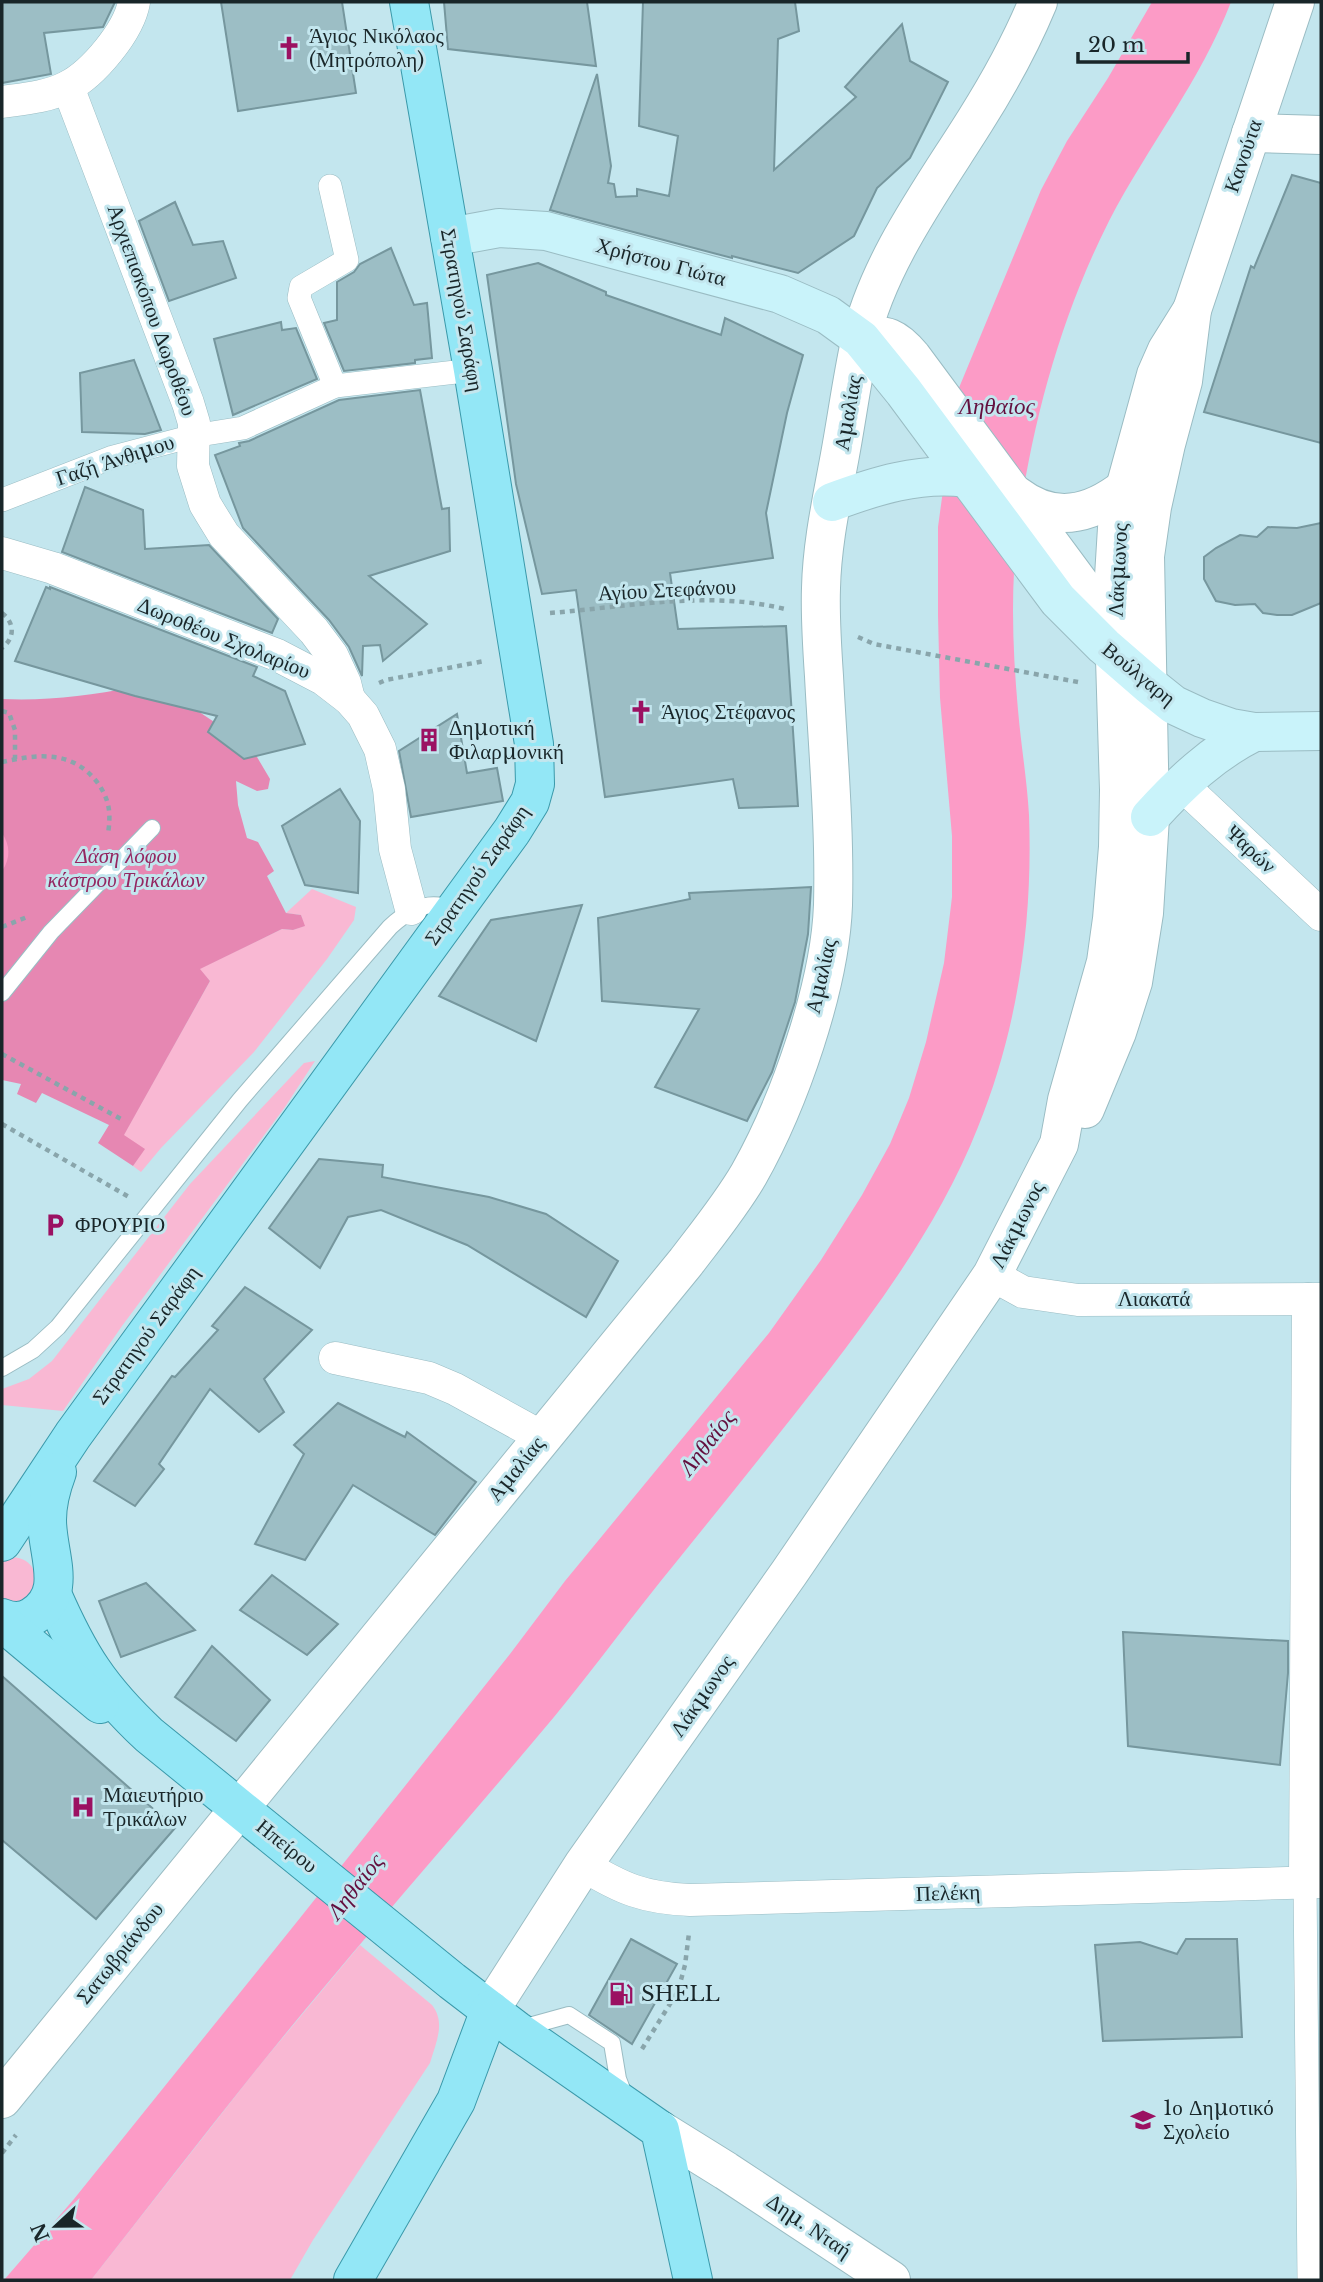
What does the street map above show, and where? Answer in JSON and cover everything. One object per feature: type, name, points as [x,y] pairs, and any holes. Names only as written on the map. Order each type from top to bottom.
[{"type":"main road","name":"Στρατηγού Σαράφη","points":[[74,1435],[512,831],[530,802],[535,784],[534,744],[409,2]]},
{"type":"main road","name":"Χρήστου Γιώτα","points":[[450,237],[499,228],[546,231],[780,294],[828,315],[908,375],[966,478]]},
{"type":"main road","points":[[832,502],[898,481],[930,477],[966,478]]},
{"type":"main road","name":"Βούλγαρη","points":[[966,478],[1045,584],[1083,627],[1174,705],[1231,728],[1254,732],[1321,731]]},
{"type":"main road","points":[[1150,817],[1181,784],[1230,744],[1254,732]]},
{"type":"main road","points":[[2,1542],[74,1435]]},
{"type":"main road","points":[[2,1620],[29,1619],[43,1609],[52,1580],[48,1508],[57,1470],[74,1435]]},
{"type":"main road","points":[[2,1542],[17,1540],[32,1544],[44,1553],[52,1580]]},
{"type":"main road","name":"Ηπείρου","points":[[52,1580],[74,1642],[99,1683],[149,1735],[452,1981],[660,2130]]},
{"type":"main road","name":"Ηπείρου","points":[[2,1620],[107,1710],[149,1735]]},
{"type":"main road","points":[[353,2280],[503,2020]]},
{"type":"main road","points":[[660,2130],[693,2280]]},
{"type":"street","points":[[2,102],[38,96],[68,87],[94,67],[107,51],[129,19],[134,2]]},
{"type":"street","name":"Αμαλίας","points":[[239,1807],[686,1262],[732,1200],[764,1146],[800,1055],[827,957],[833,903],[821,619],[823,554],[861,339],[893,258],[923,203],[1008,65],[1038,2]]},
{"type":"street","name":"Κανούτα","points":[[1192,310],[1295,2]]},
{"type":"street","name":"Αρχιεπισκόπου Δωροθέου","points":[[68,87],[188,403],[194,423],[193,466],[205,504],[224,535],[314,631],[332,655],[349,699]]},
{"type":"street","points":[[1251,133],[1321,135]]},
{"type":"street","points":[[330,186],[347,260],[301,287],[299,298],[335,386]]},
{"type":"street","points":[[1059,1144],[1082,1115],[1099,1078],[1133,982],[1144,913],[1150,817],[1145,594],[1147,537],[1166,444],[1183,381],[1192,310]]},
{"type":"street","name":"Λάκμωνος","points":[[503,2020],[583,1864],[789,1573],[992,1275],[1059,1144],[1067,1100],[1106,961],[1112,919],[1119,835],[1113,593],[1117,528],[1125,488],[1156,375],[1167,350],[1192,310]]},
{"type":"street","name":"Γαζή Άνθιμου","points":[[2,500],[114,457],[193,436],[243,428],[335,386],[473,370]]},
{"type":"street","points":[[908,375],[1015,495],[1083,588],[1116,657]]},
{"type":"street","points":[[1015,495],[1040,510],[1069,512],[1093,509],[1125,488]]},
{"type":"street","name":"Δωροθέου Σχολαρίου","points":[[2,553],[53,568],[277,655],[323,679],[349,699],[363,715],[380,749],[389,789],[395,849],[411,909]]},
{"type":"street","name":"Ψαρών","points":[[1181,784],[1321,915]]},
{"type":"street","name":"Λιακατά","points":[[992,1275],[1023,1292],[1078,1300],[1314,1299]]},
{"type":"street","points":[[1309,2280],[1314,1299]]},
{"type":"street","points":[[335,1358],[429,1378],[455,1389],[542,1437]]},
{"type":"street","name":"Σατωβριάνδου","points":[[2,2099],[239,1807]]},
{"type":"street","name":"Πελέκη","points":[[583,1864],[618,1885],[642,1894],[690,1900],[1313,1882]]},
{"type":"street","name":"Δημ. Νταή","points":[[660,2130],[891,2280]]},
{"type":"street","points":[[676,2205],[701,2179],[726,2171]]},
{"type":"lane","points":[[2,993],[51,932],[152,828]]},
{"type":"lane","points":[[2,1368],[33,1350],[53,1332],[240,1100],[390,927],[411,909],[435,904],[453,910]]},
{"type":"path","name":"Αγίου Στεφάνου","points":[[513,617],[707,600],[761,603],[821,619]]},
{"type":"path","points":[[2,613],[8,618],[12,630],[11,640],[2,648]]},
{"type":"path","points":[[874,644],[1083,683]]},
{"type":"path","points":[[349,699],[386,680],[519,654]]},
{"type":"path","points":[[2,711],[9,713],[13,721],[16,759]]},
{"type":"path","points":[[2,762],[50,757],[64,758],[80,764],[103,790],[111,813],[107,841]]},
{"type":"path","points":[[2,927],[37,913]]},
{"type":"path","points":[[2,1054],[121,1119]]},
{"type":"path","points":[[2,1124],[151,1209]]},
{"type":"path","points":[[638,2055],[678,1991],[688,1942],[690,1900]]},
{"type":"shaded area","points":[[312,889],[356,907],[354,920],[254,1052],[141,1172],[133,1166],[144,1149],[123,1136],[210,981],[199,969],[282,929],[293,930],[304,926],[301,915],[286,913]]},
{"type":"shaded area","points":[[315,1061],[285,1107],[122,1326],[63,1411],[2,1405],[2,1389],[29,1379],[52,1361],[190,1184],[304,1063]]},
{"type":"shaded area","points":[[10,1557],[28,1562],[34,1570],[37,1588],[21,1604],[2,1602],[2,1560]]},
{"type":"shaded area","points":[[360,1945],[432,2005],[438,2019],[438,2033],[430,2063],[313,2240],[290,2280],[91,2280],[260,2065]]},
{"type":"green space","name":"Δάση λόφου κάστρου Τρικάλων","points":[[133,687],[183,701],[229,732],[257,757],[270,779],[268,789],[257,791],[236,781],[238,805],[247,838],[258,842],[274,871],[267,876],[286,913],[301,915],[305,926],[293,930],[282,929],[200,969],[210,981],[124,1135],[145,1149],[133,1166],[98,1143],[109,1125],[42,1093],[36,1103],[17,1094],[21,1084],[2,1080],[2,699],[68,697]]},
{"type":"water","name":"Ληθαίος","points":[[1152,2],[1231,2],[1189,87],[1124,193],[1093,256],[1053,363],[1034,437],[1020,512],[1013,586],[1016,685],[1029,815],[1030,855],[1025,934],[1013,1013],[1003,1052],[992,1090],[964,1161],[930,1225],[891,1286],[789,1421],[554,1717],[278,2043],[91,2280],[4,2280],[74,2199],[510,1654],[565,1581],[769,1333],[821,1260],[890,1144],[909,1098],[926,1042],[944,963],[952,897],[952,836],[940,698],[938,527],[956,395],[1041,190],[1067,141],[1108,78]]},
{"type":"water","points":[[2,833],[8,852],[2,871]]},
{"type":"building","points":[[2,2],[115,2],[103,27],[44,33],[51,74],[2,83]]},
{"type":"building","name":"Άγιος Νικόλαος (Μητρόπολη)","points":[[221,2],[342,2],[356,93],[238,111]]},
{"type":"building","points":[[444,2],[587,2],[596,66],[448,49]]},
{"type":"building","points":[[643,2],[795,2],[799,31],[778,39],[774,170],[856,97],[845,87],[902,24],[910,61],[948,82],[910,158],[877,188],[854,236],[798,273],[550,210],[597,74],[611,166],[608,183],[614,184],[616,197],[637,196],[637,189],[669,196],[678,136],[639,126]]},
{"type":"building","points":[[1292,175],[1321,183],[1321,443],[1204,412],[1251,266],[1254,268]]},
{"type":"building","points":[[175,202],[193,245],[223,241],[236,278],[169,301],[139,221]]},
{"type":"building","points":[[391,248],[414,305],[427,303],[432,358],[415,360],[415,363],[344,371],[324,323],[337,320],[337,282],[354,272],[360,264]]},
{"type":"building","points":[[538,263],[606,292],[606,295],[721,335],[725,318],[803,355],[787,413],[766,513],[773,558],[670,573],[678,629],[786,626],[798,806],[739,808],[733,779],[605,797],[576,590],[542,594],[516,484],[487,275]]},
{"type":"building","points":[[281,322],[282,330],[296,328],[317,379],[233,415],[214,339]]},
{"type":"building","points":[[134,360],[161,430],[145,434],[82,432],[80,373]]},
{"type":"building","points":[[420,390],[442,509],[449,508],[450,551],[369,576],[427,624],[383,661],[380,645],[363,646],[362,676],[349,647],[329,620],[243,528],[215,455],[339,400]]},
{"type":"building","points":[[85,487],[143,510],[145,549],[209,545],[278,619],[272,633],[62,552]]},
{"type":"building","points":[[1321,523],[1321,603],[1292,615],[1277,615],[1263,613],[1255,604],[1235,605],[1216,601],[1204,579],[1204,557],[1216,548],[1240,535],[1257,537],[1268,527],[1297,528]]},
{"type":"building","points":[[46,587],[257,667],[253,676],[285,691],[305,744],[244,759],[208,732],[217,716],[135,696],[15,661]]},
{"type":"building","name":"Δημοτική Φιλαρμονική","points":[[457,714],[467,773],[497,768],[503,801],[411,817],[399,751]]},
{"type":"building","points":[[340,789],[360,821],[358,893],[305,885],[282,826]]},
{"type":"building","points":[[811,887],[808,934],[795,1002],[772,1072],[747,1121],[655,1087],[699,1009],[602,1001],[598,918],[690,899],[689,893]]},
{"type":"building","points":[[582,905],[536,1041],[439,996],[491,920]]},
{"type":"building","points":[[319,1159],[383,1165],[382,1177],[489,1197],[546,1214],[618,1261],[586,1317],[467,1245],[381,1210],[348,1217],[320,1268],[269,1228]]},
{"type":"building","points":[[245,1287],[312,1330],[264,1379],[284,1412],[259,1432],[210,1389],[159,1464],[164,1469],[135,1506],[94,1481],[172,1376],[175,1377],[218,1330],[212,1326]]},
{"type":"building","points":[[338,1403],[405,1437],[407,1432],[476,1482],[435,1535],[353,1485],[305,1560],[255,1544],[304,1454],[294,1445]]},
{"type":"building","points":[[272,1575],[338,1624],[307,1655],[240,1610]]},
{"type":"building","points":[[146,1583],[195,1630],[121,1657],[99,1601]]},
{"type":"building","points":[[1123,1632],[1288,1641],[1280,1765],[1128,1746]]},
{"type":"building","points":[[212,1646],[270,1700],[236,1741],[175,1697]]},
{"type":"building","points":[[2,1676],[175,1828],[96,1919],[2,1840]]},
{"type":"building","points":[[631,1939],[677,1964],[632,2044],[589,2015]]},
{"type":"building","points":[[1186,1939],[1237,1939],[1242,2037],[1103,2041],[1095,1945],[1140,1942],[1177,1954]]},
{"type":"place","name":"Άγιος Νικόλαος (Μητρόπολη)","points":[[289,48]]},
{"type":"place","name":"Άγιος Στέφανος","points":[[641,712]]},
{"type":"place","name":"Δημοτική Φιλαρμονική","points":[[429,740]]},
{"type":"place","name":"ΦΡΟΥΡΙΟ","points":[[55,1225]]},
{"type":"place","name":"Μαιευτήριο Τρικάλων","points":[[83,1807]]},
{"type":"place","name":"SHELL","points":[[621,1994]]},
{"type":"place","name":"1ο Δημοτικό Σχολείο","points":[[1143,2120]]}]
